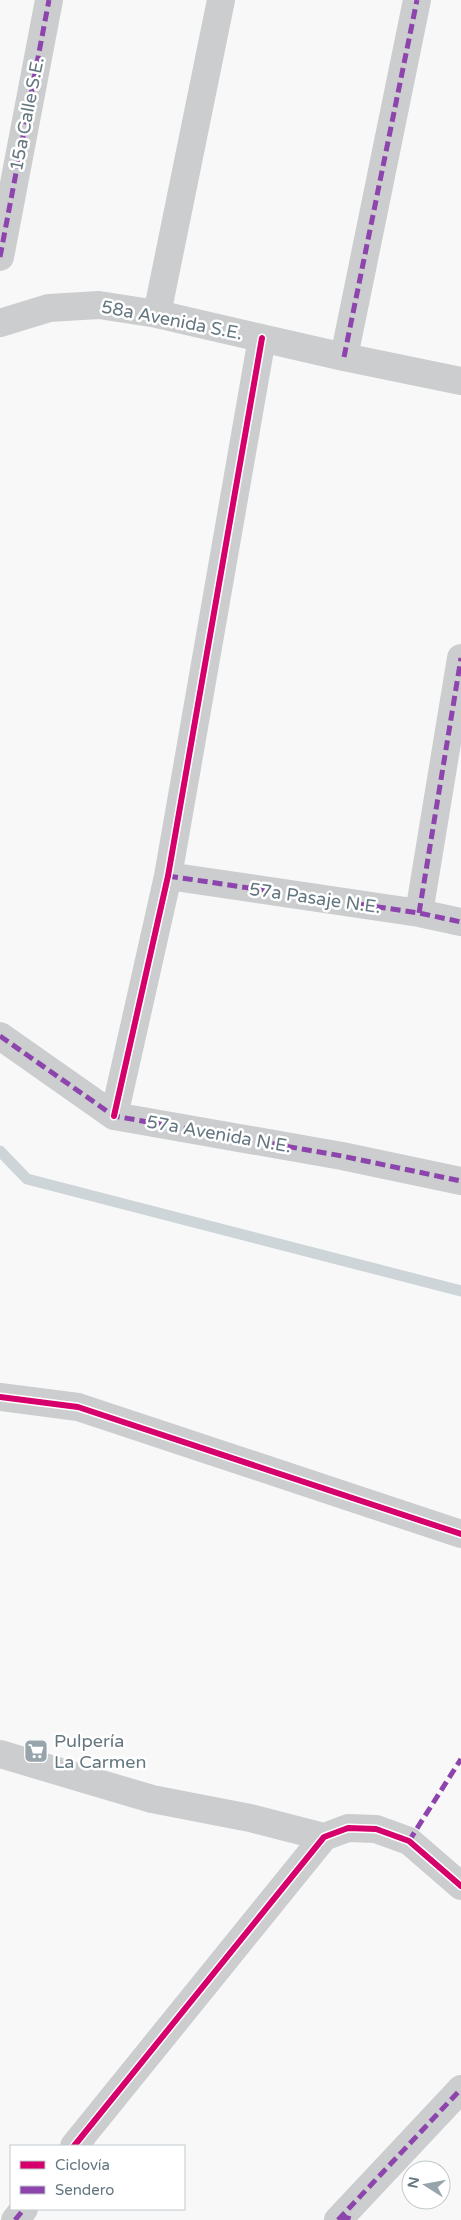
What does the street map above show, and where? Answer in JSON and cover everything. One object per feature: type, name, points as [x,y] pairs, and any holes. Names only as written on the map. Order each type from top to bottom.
[{"type":"street","name":"15a Calle S.E.","points":[[0,257],[49,0]]},
{"type":"street","points":[[157,314],[221,0]]},
{"type":"street","points":[[344,357],[417,0]]},
{"type":"street","name":"58a Avenida S.E.","points":[[0,323],[49,308],[99,305],[157,314],[344,357],[461,381]]},
{"type":"street","points":[[114,1116],[168,876],[262,338]]},
{"type":"street","points":[[419,913],[461,658]]},
{"type":"street","name":"57a Pasaje N.E.","points":[[168,876],[419,913],[461,922]]},
{"type":"street","name":"57a Avenida N.E.","points":[[0,1036],[114,1116],[342,1156],[461,1180]]},
{"type":"street","points":[[0,1396],[78,1407],[461,1534]]},
{"type":"street","points":[[0,1754],[152,1799],[250,1818],[324,1837]]},
{"type":"street","points":[[75,2145],[324,1837],[348,1828],[376,1829],[409,1841],[461,1886]]},
{"type":"street","points":[[344,2219],[461,2089]]},
{"type":"street","points":[[15,2220],[23,2210]]},
{"type":"waterway","points":[[0,1151],[27,1179],[461,1291]]},
{"type":"marked path","points":[[0,257],[49,0]]},
{"type":"marked path","points":[[344,357],[417,0]]},
{"type":"marked path","points":[[419,913],[461,658]]},
{"type":"marked path","points":[[168,876],[419,913],[461,922]]},
{"type":"marked path","points":[[0,1036],[114,1116],[342,1156],[461,1181]]},
{"type":"marked path","points":[[409,1841],[461,1759]]},
{"type":"marked path","points":[[338,2220],[461,2089]]},
{"type":"marked path","points":[[15,2220],[23,2210]]},
{"type":"marked path","points":[[341,2216],[354,2220]]},
{"type":"cycle path","points":[[114,1116],[168,876],[262,338]]},
{"type":"cycle path","points":[[0,1397],[78,1407],[461,1534]]},
{"type":"cycle path","points":[[75,2145],[324,1837],[348,1828],[376,1829],[409,1841],[461,1886]]},
{"type":"place","name":"Pulpería La Carmen","points":[[36,1751]]}]
